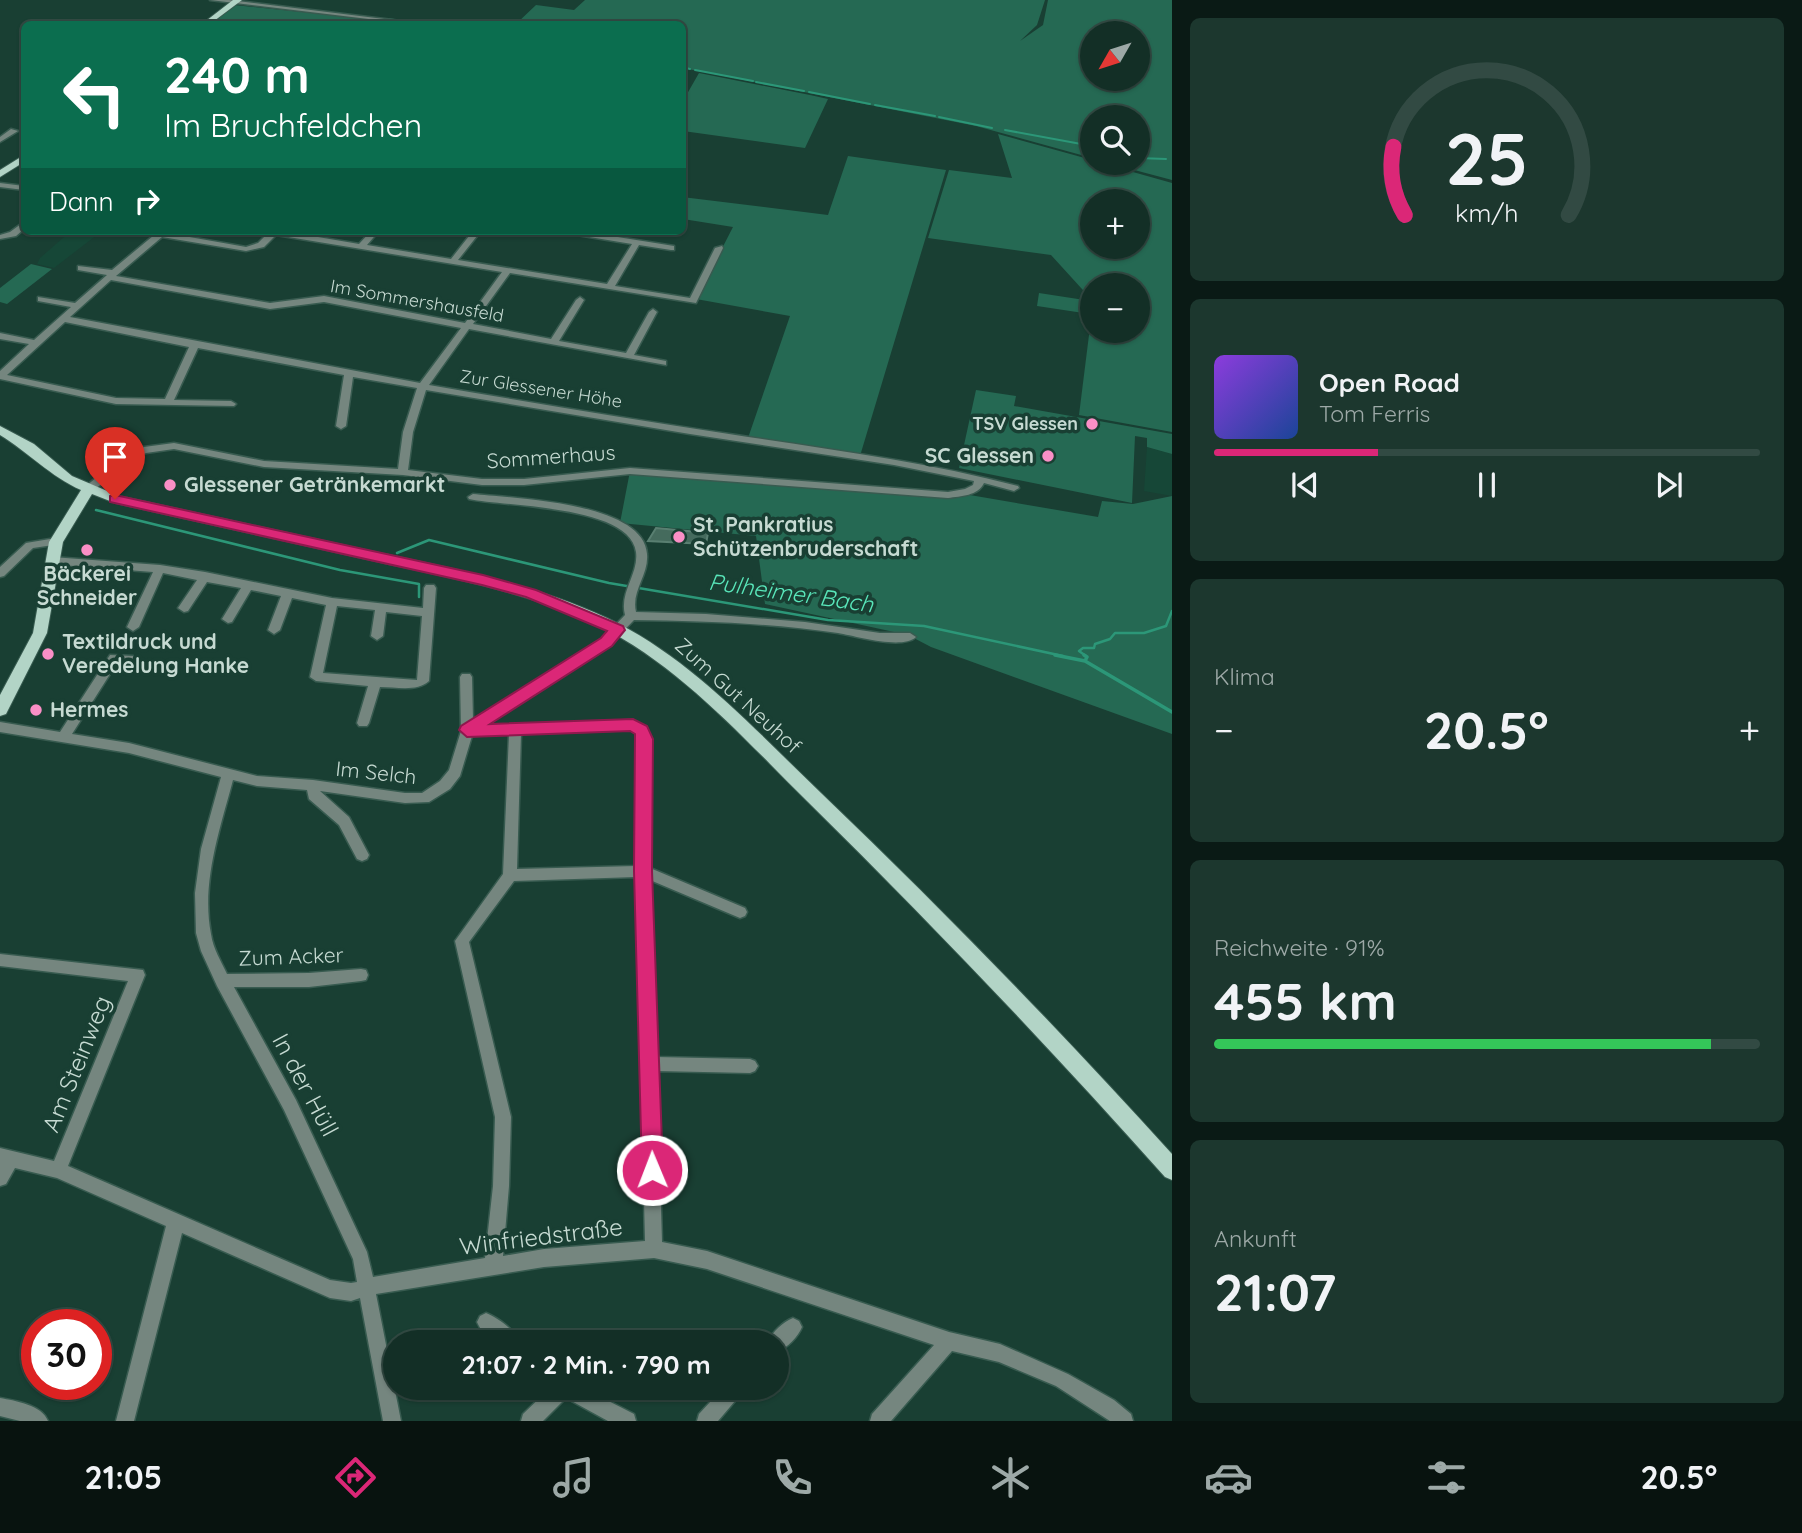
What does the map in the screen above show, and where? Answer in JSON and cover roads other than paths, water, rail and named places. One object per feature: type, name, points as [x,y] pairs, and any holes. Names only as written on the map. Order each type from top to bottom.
[{"type":"main road","points":[[210,21],[235,2]]},
{"type":"main road","points":[[0,174],[21,160]]},
{"type":"main road","name":"Zum Gut Neuhof","points":[[0,430],[29,447],[67,479],[89,489],[154,509],[483,580],[531,594],[617,630],[682,673],[845,827],[1098,1086],[1172,1170]]},
{"type":"main road","points":[[0,710],[40,633],[56,542],[89,489]]},
{"type":"street","points":[[213,0],[396,21]]},
{"type":"street","points":[[0,140],[14,131]]},
{"type":"street","points":[[0,185],[21,188]]},
{"type":"street","points":[[0,237],[13,234],[21,228]]},
{"type":"street","points":[[0,376],[159,235]]},
{"type":"street","points":[[178,235],[246,249],[261,245],[271,235]]},
{"type":"street","points":[[294,235],[693,301],[719,248]]},
{"type":"street","points":[[362,245],[371,235]]},
{"type":"street","points":[[453,261],[474,235]]},
{"type":"street","points":[[590,235],[671,248]]},
{"type":"street","points":[[610,286],[636,242]]},
{"type":"street","name":"Im Sommershausfeld","points":[[81,268],[270,306],[324,299],[663,363]]},
{"type":"street","points":[[403,472],[408,432],[422,387],[508,270]]},
{"type":"street","points":[[41,299],[78,306]]},
{"type":"street","points":[[554,342],[580,300]]},
{"type":"street","points":[[629,356],[653,312]]},
{"type":"street","name":"Zur Glessener Höhe","points":[[64,319],[194,346],[422,387],[862,458],[1014,488]]},
{"type":"street","points":[[0,336],[36,343]]},
{"type":"street","points":[[169,401],[194,346]]},
{"type":"street","points":[[341,426],[349,374]]},
{"type":"street","points":[[0,376],[116,401],[231,404]]},
{"type":"street","name":"Sommerhaus","points":[[89,489],[127,458],[158,446],[174,446],[264,464],[403,472],[482,482],[514,482],[630,471],[670,472],[933,495],[964,494],[978,486],[979,479]]},
{"type":"street","points":[[473,497],[595,513],[627,526],[640,540],[642,553],[628,603],[631,616]]},
{"type":"street","points":[[0,573],[30,545],[56,542]]},
{"type":"street","points":[[52,561],[160,569],[332,602],[426,612]]},
{"type":"street","points":[[133,627],[160,569]]},
{"type":"street","points":[[184,608],[205,576]]},
{"type":"street","points":[[228,619],[249,585]]},
{"type":"street","points":[[332,602],[316,677],[420,683],[427,648],[426,612],[429,588]]},
{"type":"street","points":[[274,630],[288,593]]},
{"type":"street","points":[[377,636],[381,608]]},
{"type":"street","points":[[466,734],[606,642],[631,616],[755,621],[852,630],[894,639],[910,637]]},
{"type":"street","points":[[63,737],[114,658],[133,660]]},
{"type":"street","name":"Im Selch","points":[[0,727],[161,755],[257,781],[424,798],[445,785],[455,772],[466,734],[466,677]]},
{"type":"street","points":[[363,723],[374,682]]},
{"type":"street","points":[[466,734],[514,729],[633,725],[642,731],[645,739],[643,871],[654,1249]]},
{"type":"street","points":[[493,1266],[501,1186],[503,1117],[462,942],[510,875],[514,729]]},
{"type":"street","name":"In der Hüll","points":[[228,774],[208,849],[202,893],[203,933],[222,981],[290,1105],[361,1258],[392,1421]]},
{"type":"street","points":[[313,785],[314,795],[344,821],[362,855]]},
{"type":"street","points":[[510,875],[643,871],[740,912]]},
{"type":"street","name":"Am Steinweg","points":[[0,960],[116,975],[138,975],[58,1170]]},
{"type":"street","name":"Zum Acker","points":[[222,981],[318,980],[361,975]]},
{"type":"street","points":[[650,1064],[750,1066]]},
{"type":"street","points":[[0,1178],[6,1158]]},
{"type":"street","name":"Winfriedstraße","points":[[6,1158],[58,1170],[330,1289],[351,1292],[387,1282],[544,1258],[654,1249],[707,1260],[949,1341],[1000,1353],[1062,1380],[1107,1407],[1124,1421]]},
{"type":"street","points":[[125,1421],[176,1221]]},
{"type":"street","points":[[486,1322],[496,1330]]},
{"type":"street","points":[[789,1331],[793,1327]]},
{"type":"street","points":[[879,1421],[949,1341]]},
{"type":"street","points":[[530,1421],[552,1400]]},
{"type":"street","points":[[587,1400],[627,1421]]},
{"type":"street","points":[[706,1421],[724,1400]]},
{"type":"street","points":[[0,1407],[20,1411],[39,1421]]},
{"type":"waterway","points":[[384,19],[405,21]]},
{"type":"waterway","points":[[686,68],[690,69]]},
{"type":"waterway","points":[[695,70],[753,81]]},
{"type":"waterway","points":[[756,82],[804,91]]},
{"type":"waterway","points":[[809,92],[870,104]]},
{"type":"waterway","points":[[875,105],[935,116]]},
{"type":"waterway","points":[[939,117],[992,128]]},
{"type":"waterway","points":[[1005,130],[1080,144]]},
{"type":"waterway","points":[[1150,158],[1166,159]]},
{"type":"waterway","name":"Pulheimer Bach","points":[[96,510],[340,570],[419,584],[419,597]]},
{"type":"waterway","name":"Pulheimer Bach","points":[[397,553],[429,540],[609,583],[828,620],[924,626],[1063,656]]},
{"type":"waterway","points":[[1086,656],[1079,651],[1083,648],[1094,648],[1095,644],[1110,639],[1115,633],[1144,633],[1166,626],[1172,611]]},
{"type":"waterway","name":"Pulheimer Bach","points":[[1055,655],[1085,661]]},
{"type":"waterway","points":[[1084,655],[1087,657],[1085,661]]},
{"type":"waterway","name":"Pulheimer Bach","points":[[1085,661],[1172,712]]},
{"type":"place","name":"TSV Glessen","points":[[1092,424]]},
{"type":"place","name":"SC Glessen","points":[[1048,456]]},
{"type":"place","name":"Glessener Getränkemarkt","points":[[170,485]]},
{"type":"place","name":"St. Pankratius Schützenbruderschaft","points":[[679,537]]},
{"type":"place","name":"Bäckerei Schneider","points":[[87,550]]},
{"type":"place","name":"Textildruck und Veredelung Hanke","points":[[48,654]]},
{"type":"place","name":"Hermes","points":[[36,710]]}]
